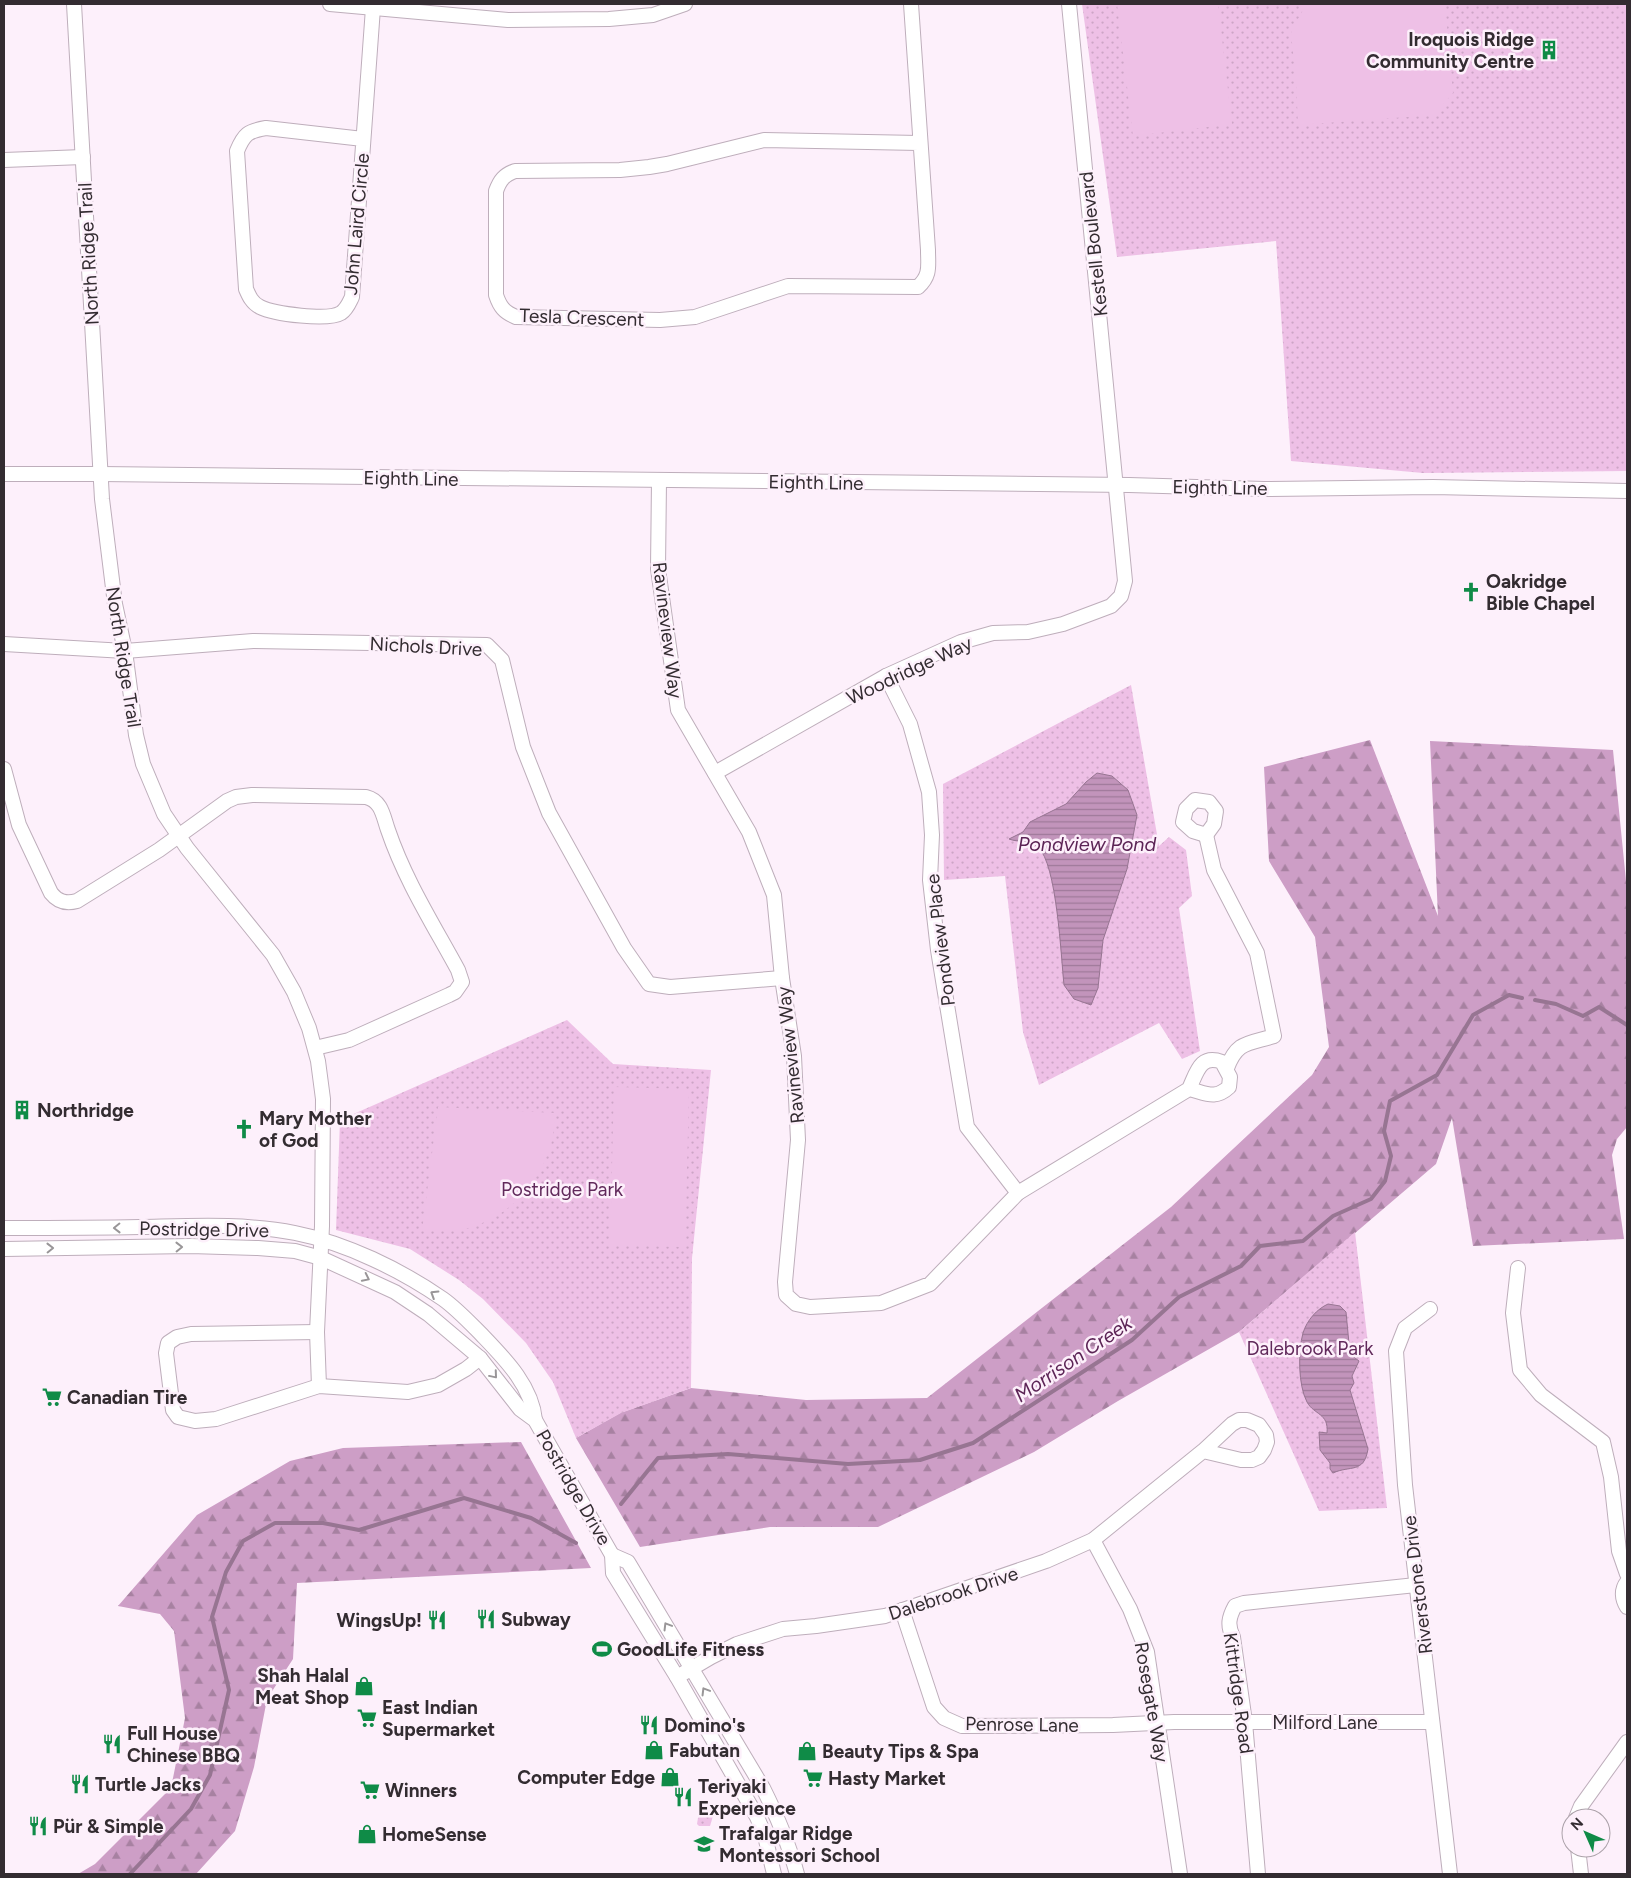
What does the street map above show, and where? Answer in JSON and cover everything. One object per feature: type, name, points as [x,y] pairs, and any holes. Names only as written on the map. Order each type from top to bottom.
[{"type":"street","name":"North Ridge Trail","points":[[74,4],[100,474],[115,604],[125,650],[136,735],[143,764],[164,814],[187,848],[273,955],[300,1005],[315,1048],[322,1099],[322,1239],[317,1332],[320,1386]]},
{"type":"street","points":[[330,4],[508,20],[609,19],[652,15],[685,4]]},
{"type":"street","name":"Tesla Crescent","points":[[910,4],[928,272],[926,280],[918,287],[788,286],[695,317],[660,320],[516,317],[506,312],[499,305],[496,295],[496,191],[500,180],[508,174],[516,171],[620,170],[649,167],[764,140],[919,143]]},
{"type":"street","name":"Kestell Boulevard","points":[[1069,4],[1116,485]]},
{"type":"street","name":"John Laird Circle","points":[[363,138],[266,128],[252,131],[243,138],[237,151],[246,289],[249,298],[258,306],[276,312],[329,316],[340,313],[348,306],[352,297],[372,8]]},
{"type":"street","points":[[4,160],[83,156]]},
{"type":"street","name":"Eighth Line","points":[[4,474],[1264,488],[1433,487],[1627,491]]},
{"type":"street","name":"Ravineview Way","points":[[659,481],[658,569],[678,710],[749,832],[774,895],[782,978],[794,1056],[798,1140],[785,1282],[786,1295],[796,1304],[810,1307],[881,1303],[930,1284],[1018,1193],[1189,1088],[1199,1068],[1206,1061],[1222,1062],[1227,1068]]},
{"type":"street","name":"Woodridge Way","points":[[715,774],[886,676],[961,642],[993,633],[1028,632],[1063,624],[1111,606],[1121,596],[1125,581],[1116,485]]},
{"type":"street","name":"Nichols Drive","points":[[4,644],[125,650],[253,641],[487,645],[502,660],[523,747],[549,813],[624,948],[649,984],[670,987],[782,978]]},
{"type":"street","name":"Pondview Place","points":[[886,676],[910,724],[929,792],[932,835],[930,880],[938,950],[967,1127],[1018,1193]]},
{"type":"street","points":[[4,769],[19,824],[51,893],[55,899],[70,903],[77,901],[179,836],[228,801],[240,796],[366,797],[376,801],[407,878],[458,970],[462,982],[455,992],[350,1040],[315,1048]]},
{"type":"street","points":[[1189,1088],[1213,1096],[1223,1093],[1229,1087],[1230,1077],[1227,1068],[1231,1056],[1239,1047],[1274,1036],[1257,953],[1214,870],[1206,835]]},
{"type":"street","name":"Postridge Drive","points":[[4,1228],[216,1225],[260,1228],[322,1239],[353,1251],[407,1277],[444,1300],[505,1359],[526,1389],[534,1406],[535,1420]]},
{"type":"street","name":"Postridge Drive","points":[[4,1249],[190,1246],[294,1251],[321,1258],[395,1292],[428,1314],[480,1358],[520,1408],[535,1420],[612,1555],[613,1573],[677,1677],[757,1816],[765,1836],[774,1874]]},
{"type":"street","points":[[1518,1268],[1513,1313],[1520,1370],[1542,1395],[1602,1442],[1611,1477],[1619,1551],[1627,1574]]},
{"type":"street","name":"Riverstone Drive","points":[[1430,1309],[1405,1328],[1396,1351],[1405,1486],[1450,1874]]},
{"type":"street","points":[[317,1332],[191,1334],[177,1337],[168,1343],[166,1353],[173,1410],[178,1417],[196,1421],[216,1419],[320,1386],[408,1392],[438,1385],[466,1370],[480,1358]]},
{"type":"street","name":"Dalebrook Drive","points":[[677,1677],[737,1644],[783,1629],[884,1616],[1046,1561],[1093,1540],[1203,1452]]},
{"type":"street","name":"Rosegate Way","points":[[1093,1540],[1130,1609],[1148,1652],[1180,1874]]},
{"type":"street","name":"Postridge Drive","points":[[612,1555],[628,1562],[763,1788],[783,1830],[797,1874]]},
{"type":"street","points":[[1627,1582],[1624,1587],[1623,1601],[1627,1607]]},
{"type":"street","name":"Kittridge Road","points":[[1258,1874],[1245,1722],[1232,1637],[1228,1628],[1230,1616],[1235,1606],[1416,1586]]},
{"type":"street","name":"Penrose Lane","points":[[902,1610],[934,1707],[944,1718],[962,1726],[1114,1725],[1157,1722]]},
{"type":"street","name":"Milford Lane","points":[[1157,1722],[1432,1722]]},
{"type":"street","points":[[1580,1808],[1627,1742]]},
{"type":"street","points":[[1579,1858],[1581,1874]]},
{"type":"green space","points":[[1082,4],[1627,4],[1627,471],[1423,473],[1291,461],[1276,241],[1117,257]]},
{"type":"green space","points":[[1117,4],[1218,4],[1232,124],[1133,136]]},
{"type":"green space","points":[[1306,4],[1445,4],[1453,93],[1434,115],[1298,125],[1291,33]]},
{"type":"green space","points":[[1131,685],[1159,846],[1169,837],[1186,850],[1192,896],[1179,908],[1200,1051],[1182,1059],[1159,1023],[1039,1085],[1023,1032],[1005,876],[944,880],[943,784]]},
{"type":"green space","points":[[1370,740],[1438,916],[1430,741],[1613,750],[1627,891],[1627,1127],[1617,1139],[1612,1155],[1624,1239],[1473,1246],[1452,1118],[1436,1164],[1239,1332],[1118,1401],[1034,1452],[878,1527],[770,1527],[640,1547],[576,1438],[620,1413],[691,1388],[806,1400],[927,1398],[1171,1207],[1312,1075],[1329,1047],[1315,937],[1269,861],[1264,767]]},
{"type":"green space","name":"Postridge Park","points":[[567,1020],[613,1064],[711,1070],[692,1258],[691,1388],[621,1413],[576,1438],[553,1382],[526,1343],[483,1299],[459,1280],[410,1249],[336,1230],[340,1120]]},
{"type":"green space","points":[[614,1087],[689,1089],[685,1247],[610,1245]]},
{"type":"green space","points":[[438,1107],[555,1113],[551,1144],[538,1174],[529,1188],[506,1210],[477,1225],[461,1230],[422,1231]]},
{"type":"green space","name":"Dalebrook Park","points":[[1355,1232],[1387,1508],[1319,1511],[1239,1332]]},
{"type":"green space","points":[[521,1442],[591,1568],[297,1583],[293,1659],[267,1699],[254,1767],[235,1831],[196,1874],[78,1874],[95,1864],[171,1788],[185,1718],[174,1631],[160,1614],[118,1606],[197,1515],[290,1461],[343,1448]]},
{"type":"green space","points":[[702,1815],[713,1816],[710,1826],[699,1826],[697,1824],[698,1818]]},
{"type":"water","name":"Pondview Pond","points":[[1097,773],[1112,776],[1128,790],[1137,815],[1127,869],[1103,940],[1098,988],[1091,1005],[1074,999],[1064,985],[1054,891],[1050,872],[1044,857],[1035,845],[1009,839],[1023,832],[1030,822],[1066,804]]},
{"type":"water","points":[[1328,1304],[1340,1306],[1346,1312],[1350,1354],[1359,1361],[1352,1376],[1354,1383],[1350,1390],[1368,1449],[1366,1457],[1360,1465],[1333,1473],[1330,1469],[1330,1463],[1320,1450],[1319,1432],[1327,1433],[1326,1422],[1307,1402],[1302,1387],[1300,1368],[1301,1340],[1305,1328],[1313,1316]]},
{"type":"waterway","name":"Morrison Creek","points":[[621,1504],[658,1458],[728,1454],[848,1464],[920,1460],[973,1443],[1132,1340],[1179,1297],[1241,1266],[1260,1246],[1303,1241],[1333,1216],[1371,1199],[1385,1181],[1391,1156],[1384,1131],[1390,1101],[1437,1075],[1473,1015],[1509,995],[1522,998]]},
{"type":"waterway","name":"Morrison Creek","points":[[1535,1000],[1556,1004],[1583,1016],[1599,1007],[1627,1025]]},
{"type":"waterway","name":"Morrison Creek","points":[[130,1874],[191,1809],[210,1775],[229,1690],[212,1617],[226,1572],[243,1541],[275,1523],[323,1523],[359,1530],[464,1498],[531,1518],[576,1543]]},
{"type":"place","name":"Iroquois Ridge Community Centre","points":[[1549,50]]},
{"type":"place","name":"Oakridge Bible Chapel","points":[[1471,592]]},
{"type":"place","name":"Northridge","points":[[22,1110]]},
{"type":"place","name":"Mary Mother of God","points":[[244,1129]]},
{"type":"place","name":"Canadian Tire","points":[[52,1397]]},
{"type":"place","name":"Subway","points":[[486,1619]]},
{"type":"place","name":"WingsUp!","points":[[437,1620]]},
{"type":"place","name":"GoodLife Fitness","points":[[602,1649]]},
{"type":"place","name":"Shah Halal Meat Shop","points":[[364,1686]]},
{"type":"place","name":"East Indian Supermarket","points":[[367,1718]]},
{"type":"place","name":"Domino's","points":[[649,1725]]},
{"type":"place","name":"Full House Chinese BBQ","points":[[112,1744]]},
{"type":"place","name":"Fabutan","points":[[654,1750]]},
{"type":"place","name":"Beauty Tips & Spa","points":[[807,1751]]},
{"type":"place","name":"Computer Edge","points":[[670,1777]]},
{"type":"place","name":"Hasty Market","points":[[813,1778]]},
{"type":"place","name":"Turtle Jacks","points":[[80,1784]]},
{"type":"place","name":"Winners","points":[[370,1790]]},
{"type":"place","name":"Teriyaki Experience","points":[[683,1797]]},
{"type":"place","name":"Pür & Simple","points":[[38,1826]]},
{"type":"place","name":"HomeSense","points":[[367,1834]]},
{"type":"place","name":"Trafalgar Ridge Montessori School","points":[[704,1844]]}]
